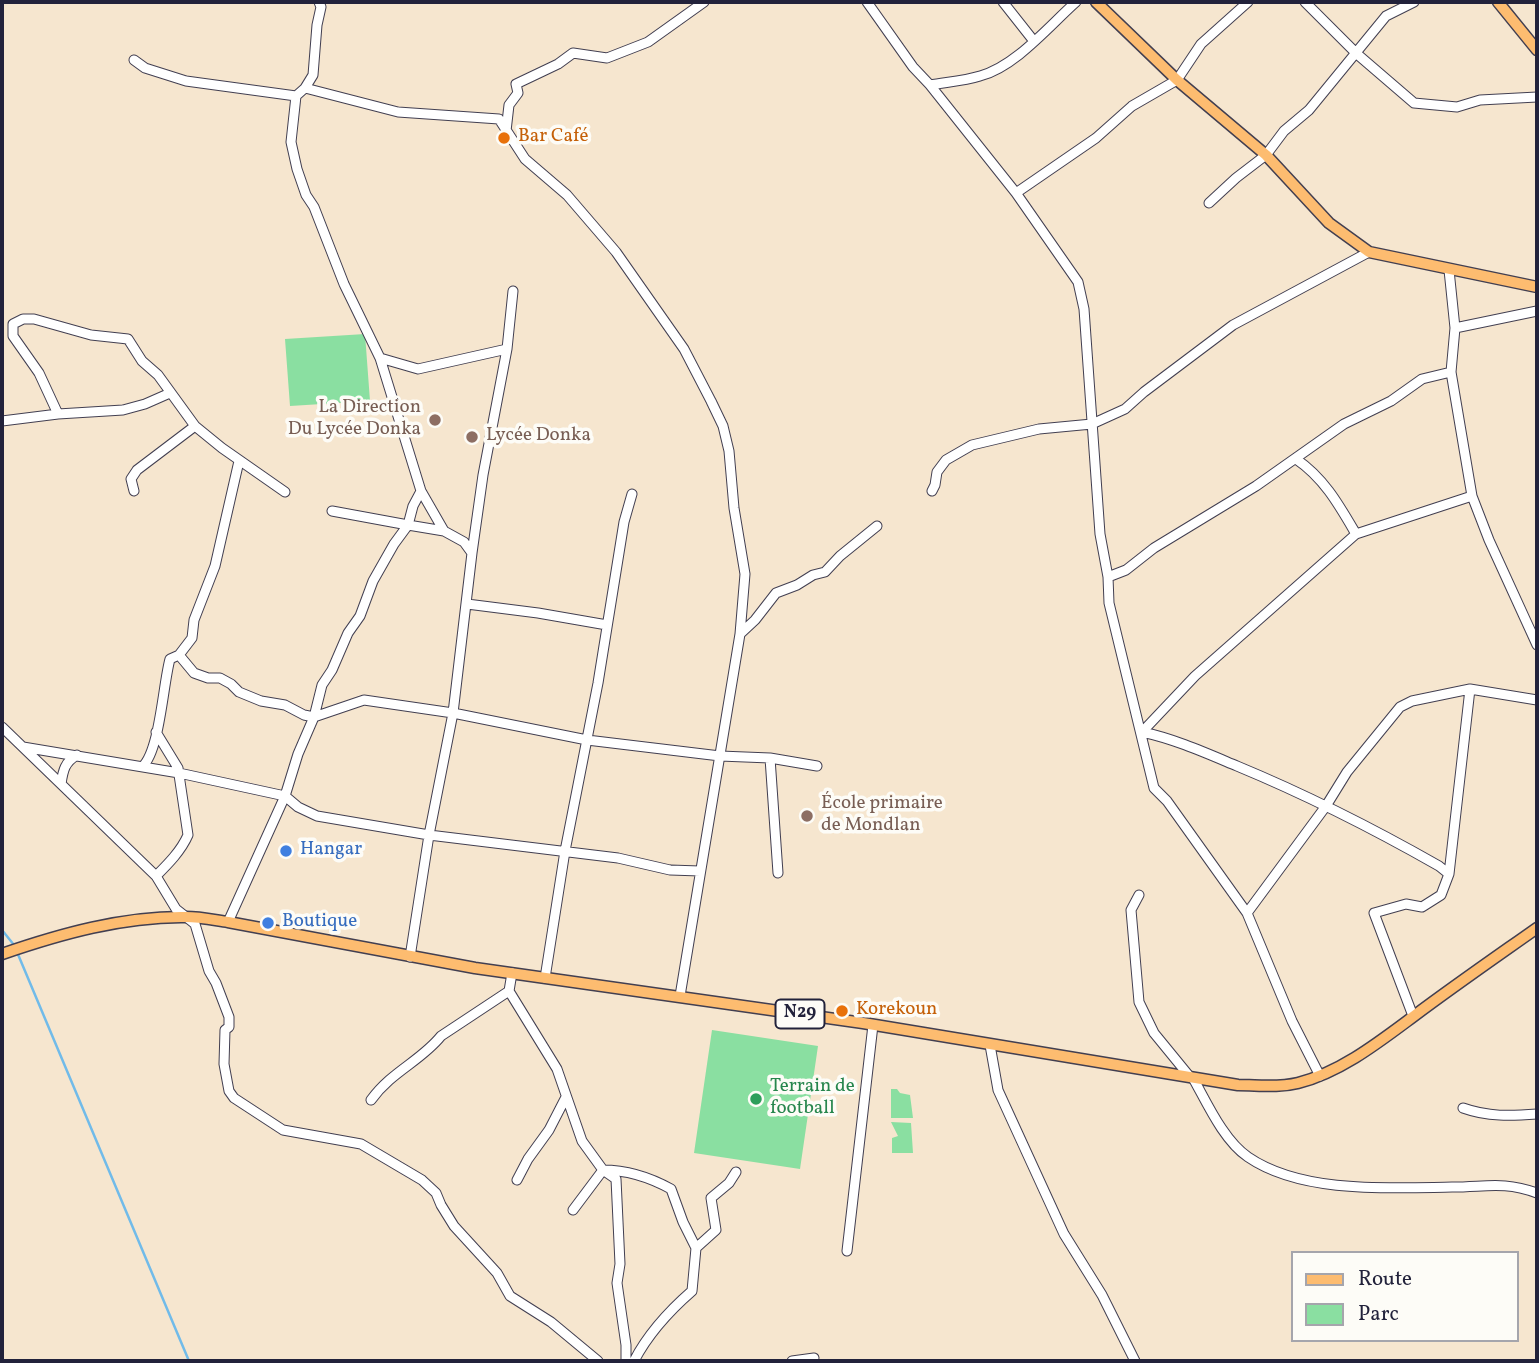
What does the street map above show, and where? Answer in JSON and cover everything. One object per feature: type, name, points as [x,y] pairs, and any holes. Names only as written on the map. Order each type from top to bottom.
[{"type":"main road","points":[[1096,2],[1177,80],[1266,155],[1329,223],[1370,252],[1537,287]]},
{"type":"main road","points":[[1498,2],[1537,50]]},
{"type":"main road","name":"N29","points":[[5,953],[84,929],[188,916],[512,973],[873,1025],[1238,1085],[1274,1086],[1296,1084],[1320,1076],[1379,1044],[1413,1016],[1537,928]]},
{"type":"street","points":[[319,2],[321,7],[313,75],[296,96],[291,142],[297,169],[344,284],[380,358],[421,491],[444,531]]},
{"type":"street","points":[[506,131],[509,105],[518,93],[516,83],[558,64],[573,53],[607,58],[648,42],[704,2]]},
{"type":"street","points":[[867,2],[914,67],[1016,192],[1079,282],[1084,309],[1100,534],[1108,577],[1109,603],[1154,788],[1167,801],[1247,913],[1292,1021],[1320,1076]]},
{"type":"street","points":[[1003,2],[1034,40]]},
{"type":"street","points":[[930,85],[981,76],[999,68],[1076,2]]},
{"type":"street","points":[[1016,192],[1096,138],[1132,106],[1177,80],[1201,44],[1248,2]]},
{"type":"street","points":[[1305,2],[1357,54],[1414,103],[1457,107],[1480,100],[1537,97]]},
{"type":"street","points":[[1209,203],[1266,155],[1284,131],[1309,110],[1386,16],[1414,2]]},
{"type":"street","points":[[134,60],[145,68],[187,81],[296,96]]},
{"type":"street","points":[[305,88],[398,112],[499,120],[525,159],[568,195],[616,251],[684,349],[723,426],[729,452],[734,508],[745,575],[740,634],[680,996]]},
{"type":"street","points":[[932,491],[937,472],[946,460],[971,445],[1039,429],[1092,424],[1125,409],[1233,325],[1370,252]]},
{"type":"street","points":[[1449,270],[1455,328],[1451,372],[1472,496],[1537,645]]},
{"type":"street","points":[[410,957],[429,835],[453,713],[472,553],[485,463],[507,349],[513,291]]},
{"type":"street","points":[[1455,328],[1537,311]]},
{"type":"street","points":[[58,414],[39,373],[13,335],[13,324],[23,319],[34,319],[91,335],[128,339],[142,361],[158,375],[195,426],[239,461],[285,492]]},
{"type":"street","points":[[380,358],[418,369],[507,349]]},
{"type":"street","points":[[1108,577],[1126,570],[1154,548],[1190,528],[1296,459],[1305,449],[1344,424],[1391,401],[1422,379],[1451,372]]},
{"type":"street","points":[[2,421],[123,410],[170,393]]},
{"type":"street","points":[[134,491],[131,479],[136,470],[195,426]]},
{"type":"street","points":[[1296,459],[1314,471],[1323,482],[1356,534]]},
{"type":"street","points":[[142,767],[153,747],[170,659],[179,655],[192,638],[194,620],[215,566],[239,461]]},
{"type":"street","points":[[229,922],[285,796],[298,754],[314,717],[322,685],[332,670],[348,633],[360,616],[373,581],[408,525],[413,506],[421,491]]},
{"type":"street","points":[[545,978],[624,522],[632,494]]},
{"type":"street","points":[[1142,732],[1195,676],[1356,534],[1472,496]]},
{"type":"street","points":[[332,511],[444,531],[464,542],[472,553]]},
{"type":"street","points":[[740,634],[776,593],[825,572],[877,526]]},
{"type":"street","points":[[467,604],[607,625]]},
{"type":"street","points":[[179,655],[194,673],[208,678],[220,678],[239,692],[285,705],[314,717],[364,700],[453,713],[587,740],[720,756],[770,758],[817,766]]},
{"type":"street","points":[[1247,913],[1326,806],[1347,772],[1400,707],[1412,701],[1470,689],[1537,700]]},
{"type":"street","points":[[1413,1016],[1374,913],[1406,904],[1422,907],[1441,895],[1449,874],[1470,689]]},
{"type":"street","points":[[2,727],[156,876],[176,909],[195,924],[209,971],[229,1017],[223,1045],[225,1072],[231,1095],[283,1129],[361,1144],[422,1180],[436,1193],[448,1217],[477,1254],[497,1273],[510,1296],[551,1322],[598,1361]]},
{"type":"street","points":[[156,732],[179,773],[188,835],[173,855],[172,861],[156,876]]},
{"type":"street","points":[[1142,732],[1168,737],[1326,806],[1403,846],[1449,874]]},
{"type":"street","points":[[21,746],[179,773],[285,796],[298,807],[317,816],[429,835],[618,858],[670,870],[700,871]]},
{"type":"street","points":[[61,784],[64,768],[76,755]]},
{"type":"street","points":[[770,758],[778,873]]},
{"type":"street","points":[[1139,895],[1131,910],[1139,1002],[1154,1033],[1191,1078],[1222,1129],[1246,1157],[1277,1171],[1320,1183],[1375,1188],[1500,1184],[1537,1193]]},
{"type":"street","points":[[512,973],[509,991],[557,1069],[582,1141],[603,1170],[615,1179],[620,1265],[617,1283],[626,1361]]},
{"type":"street","points":[[371,1100],[398,1071],[433,1046],[441,1036],[509,991]]},
{"type":"street","points":[[847,1251],[873,1025]]},
{"type":"street","points":[[990,1045],[998,1090],[1064,1234],[1102,1295],[1135,1361]]},
{"type":"street","points":[[517,1180],[528,1158],[549,1130],[566,1097]]},
{"type":"street","points":[[1463,1108],[1479,1114],[1500,1116],[1537,1114]]},
{"type":"street","points":[[573,1210],[603,1170]]},
{"type":"street","points":[[603,1170],[653,1180],[671,1189],[696,1248],[692,1291],[673,1307],[634,1361]]},
{"type":"street","points":[[696,1248],[716,1230],[711,1198],[729,1183],[736,1172]]},
{"type":"street","points":[[792,1361],[814,1358]]},
{"type":"green space","points":[[365,334],[370,401],[290,406],[285,339]]},
{"type":"green space","name":"Terrain de football","points":[[712,1030],[818,1046],[800,1169],[694,1153]]},
{"type":"green space","points":[[891,1089],[910,1095],[913,1118],[891,1118]]},
{"type":"green space","points":[[891,1122],[911,1123],[913,1153],[892,1153],[892,1138],[898,1136]]},
{"type":"waterway","points":[[2,930],[14,945]]},
{"type":"waterway","points":[[17,952],[189,1361]]},
{"type":"place","name":"Bar Café","points":[[504,138]]},
{"type":"place","name":"La Direction Du Lycée Donka","points":[[435,420]]},
{"type":"place","name":"Lycée Donka","points":[[472,437]]},
{"type":"place","name":"École primaire de Mondlan","points":[[807,816]]},
{"type":"place","name":"Hangar","points":[[286,851]]},
{"type":"place","name":"Boutique","points":[[268,923]]},
{"type":"place","name":"Korekoun","points":[[842,1011]]},
{"type":"place","name":"Terrain de football","points":[[756,1099]]}]
